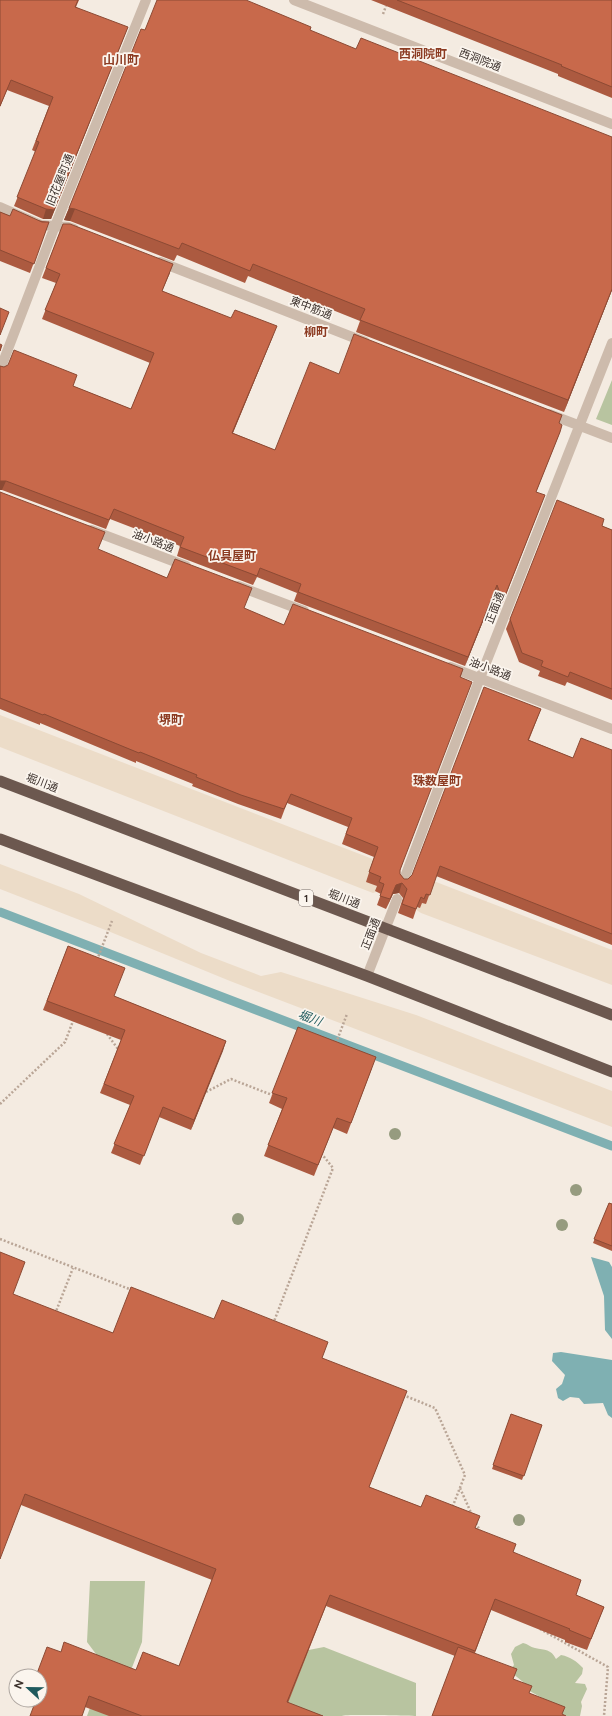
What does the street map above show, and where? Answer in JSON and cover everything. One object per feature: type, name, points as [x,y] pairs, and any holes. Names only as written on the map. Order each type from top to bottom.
[{"type":"highway","name":"堀川通","points":[[0,781],[612,1015]]},
{"type":"highway","points":[[0,839],[367,976],[612,1072]]},
{"type":"street","name":"旧花屋町通","points":[[0,370],[55,226],[146,0]]},
{"type":"street","name":"西洞院通","points":[[294,0],[612,124]]},
{"type":"street","points":[[0,207],[41,225],[68,227],[83,233]]},
{"type":"street","name":"東中筋通","points":[[149,258],[371,344]]},
{"type":"street","name":"正面通","points":[[403,882],[480,678],[612,343]]},
{"type":"street","points":[[543,411],[612,438]]},
{"type":"street","name":"油小路通","points":[[81,527],[192,569]]},
{"type":"street","points":[[229,583],[310,614]]},
{"type":"street","name":"油小路通","points":[[444,664],[612,729]]},
{"type":"street","name":"正面通","points":[[367,976],[397,899]]},
{"type":"path","points":[[383,15],[386,6]]},
{"type":"path","points":[[97,960],[112,921]]},
{"type":"path","points":[[335,1045],[346,1014]]},
{"type":"path","points":[[0,1104],[65,1042],[73,1021]]},
{"type":"path","points":[[106,1032],[118,1049]]},
{"type":"path","points":[[206,1092],[231,1079],[272,1095]]},
{"type":"path","points":[[273,1324],[333,1168],[320,1152]]},
{"type":"path","points":[[0,1239],[132,1291]]},
{"type":"path","points":[[54,1315],[73,1268]]},
{"type":"path","points":[[399,1394],[435,1408],[465,1475],[452,1510]]},
{"type":"path","points":[[460,1488],[483,1539]]},
{"type":"path","points":[[539,1628],[608,1667],[604,1716]]},
{"type":"green space","points":[[612,380],[612,425],[596,419]]},
{"type":"green space","points":[[90,1581],[145,1581],[142,1642],[113,1716],[87,1716],[105,1666],[87,1642]]},
{"type":"green space","points":[[523,1643],[533,1648],[550,1652],[556,1659],[561,1655],[568,1657],[576,1661],[583,1668],[582,1674],[575,1683],[585,1684],[587,1689],[581,1702],[582,1706],[580,1716],[552,1716],[542,1698],[528,1690],[523,1682],[511,1672],[514,1665],[511,1654],[515,1647]]},
{"type":"green space","points":[[324,1647],[416,1683],[416,1716],[258,1716],[273,1657]]},
{"type":"shaded area","points":[[0,715],[396,868],[379,891],[373,893],[360,888],[0,747]]},
{"type":"shaded area","points":[[0,864],[79,894],[201,953],[261,976],[281,972],[416,1015],[612,1091],[612,1127],[230,981],[0,889]]},
{"type":"shaded area","points":[[418,875],[612,950],[612,985],[421,913],[415,909]]},
{"type":"water","points":[[591,1257],[609,1262],[612,1267],[612,1339],[605,1330],[604,1296]]},
{"type":"water","points":[[561,1352],[612,1360],[612,1418],[608,1415],[603,1403],[584,1404],[579,1398],[570,1397],[563,1401],[558,1398],[556,1389],[562,1384],[565,1375],[552,1361],[553,1353]]},
{"type":"building","points":[[0,0],[78,0],[75,7],[128,27],[54,210],[46,209],[17,197],[39,142],[36,141],[53,97],[11,80],[0,106]]},
{"type":"building","points":[[157,0],[246,0],[311,27],[310,30],[356,49],[361,38],[612,137],[612,289],[568,400],[360,320],[365,309],[253,264],[250,271],[182,243],[179,249],[69,208],[141,29],[145,30]]},
{"type":"building","points":[[397,0],[612,0],[612,87],[561,66],[562,65]]},
{"type":"building","points":[[13,209],[42,222],[49,222],[34,264],[0,250],[0,212],[10,216]]},
{"type":"building","points":[[63,224],[70,224],[173,264],[162,291],[231,318],[235,310],[277,326],[232,433],[275,450],[310,362],[339,374],[354,334],[562,415],[559,423],[562,425],[560,432],[536,492],[545,495],[503,601],[497,585],[468,657],[298,592],[301,584],[260,568],[257,576],[180,547],[184,537],[114,509],[109,520],[6,481],[0,481],[0,366],[4,367],[8,365],[14,350],[77,375],[73,386],[131,409],[154,353],[45,310],[60,274],[46,268]]},
{"type":"building","points":[[0,308],[9,312],[0,335]]},
{"type":"building","points":[[0,492],[105,532],[98,549],[167,578],[175,559],[252,588],[244,608],[284,625],[293,604],[463,669],[460,677],[472,682],[400,870],[400,874],[404,879],[408,879],[412,875],[484,687],[541,709],[528,740],[573,758],[581,738],[612,750],[612,934],[440,866],[430,895],[426,894],[424,899],[421,897],[416,909],[402,904],[407,889],[402,883],[396,885],[390,899],[380,896],[384,884],[379,882],[381,877],[369,872],[378,847],[346,834],[352,818],[291,794],[284,809],[241,795],[140,752],[139,753],[44,714],[43,715],[0,698]]},
{"type":"building","points":[[557,500],[604,519],[602,526],[612,530],[612,689],[570,672],[568,677],[541,666],[543,661],[522,653],[510,619]]},
{"type":"building","points":[[68,946],[125,968],[114,996],[226,1041],[194,1120],[163,1107],[144,1156],[114,1144],[134,1096],[104,1084],[125,1030],[47,1001]]},
{"type":"building","points":[[298,1027],[376,1057],[351,1123],[337,1118],[318,1165],[268,1145],[287,1098],[272,1093]]},
{"type":"building","points":[[609,1203],[612,1204],[612,1246],[594,1239]]},
{"type":"building","points":[[0,1252],[25,1262],[13,1294],[113,1333],[131,1287],[214,1319],[222,1300],[328,1342],[322,1358],[407,1391],[369,1487],[421,1507],[426,1495],[480,1516],[475,1528],[516,1544],[513,1552],[581,1580],[576,1595],[604,1607],[591,1639],[495,1599],[475,1651],[330,1595],[287,1702],[323,1716],[142,1716],[89,1696],[82,1716],[30,1716],[33,1708],[48,1708],[48,1668],[39,1668],[47,1647],[61,1652],[64,1642],[136,1670],[143,1652],[179,1666],[216,1569],[25,1494],[0,1559]]},
{"type":"building","points":[[511,1414],[542,1425],[524,1476],[493,1465]]},
{"type":"building","points":[[458,1647],[517,1669],[513,1679],[532,1686],[529,1693],[565,1707],[562,1714],[566,1716],[432,1716]]},
{"type":"waterway","name":"堀川","points":[[0,912],[612,1146]]},
{"type":"district","name":"西洞院町","points":[[423,54]]},
{"type":"district","name":"山川町","points":[[121,60]]},
{"type":"district","name":"柳町","points":[[316,332]]},
{"type":"district","name":"仏具屋町","points":[[232,556]]},
{"type":"district","name":"堺町","points":[[171,720]]},
{"type":"district","name":"珠数屋町","points":[[437,781]]}]
